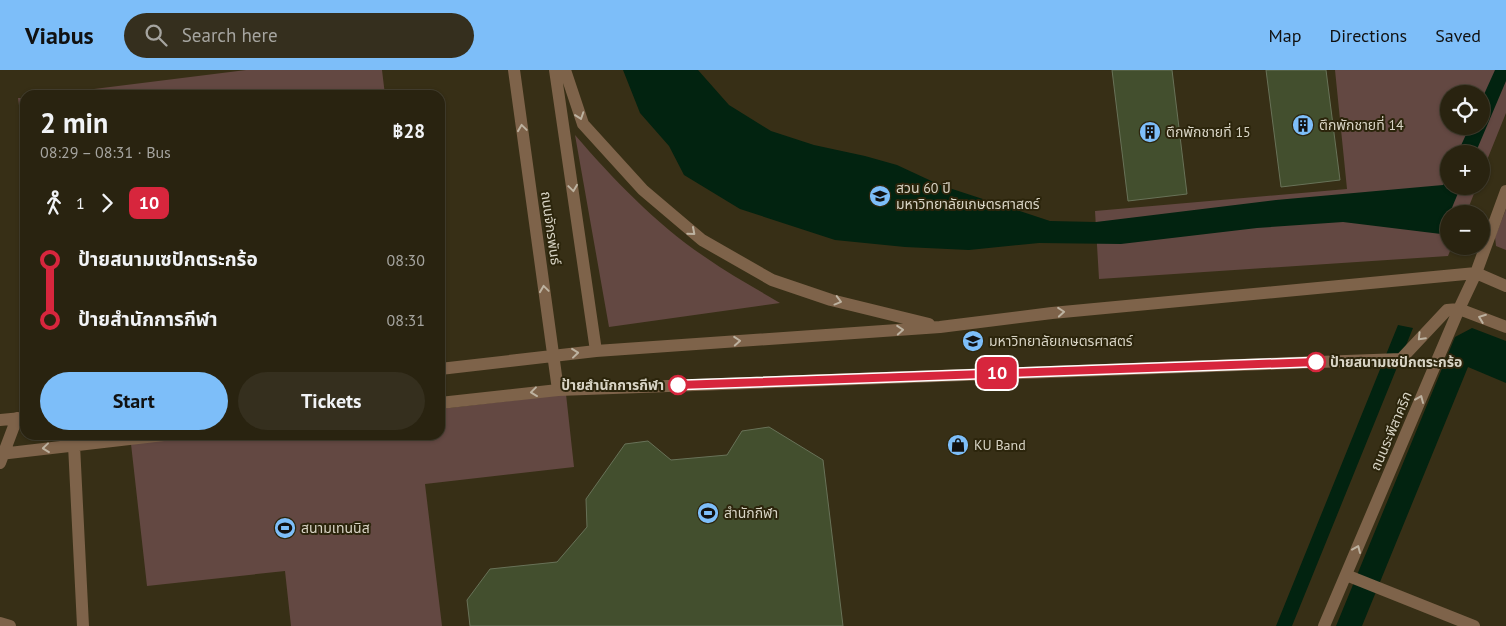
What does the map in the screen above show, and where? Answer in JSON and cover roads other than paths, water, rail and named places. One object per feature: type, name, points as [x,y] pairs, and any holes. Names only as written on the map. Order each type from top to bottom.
[{"type":"street","name":"ถนนจักรพันธ์","points":[[514,70],[558,390]]},
{"type":"street","name":"ถนนจักรพันธ์","points":[[555,70],[596,351]]},
{"type":"street","points":[[565,70],[583,124],[643,190],[702,240],[772,280],[831,300],[940,327]]},
{"type":"street","name":"ถนนระพีสาคริก","points":[[1324,626],[1350,576],[1459,309],[1476,273],[1506,191]]},
{"type":"street","points":[[445,368],[596,351],[940,327],[1052,313],[1476,273],[1506,286]]},
{"type":"street","points":[[445,402],[558,390],[1401,359],[1447,310],[1459,309],[1506,327]]},
{"type":"street","points":[[0,420],[20,418]]},
{"type":"street","points":[[1,456],[20,420]]},
{"type":"street","points":[[1,456],[119,440]]},
{"type":"street","points":[[74,445],[83,626]]},
{"type":"street","points":[[1350,576],[1474,626]]},
{"type":"street","points":[[0,623],[10,626]]},
{"type":"place","name":"ตึกพักชายที่ 14","points":[[1303,125]]},
{"type":"place","name":"ตึกพักชายที่ 15","points":[[1150,132]]},
{"type":"place","name":"สวน 60 ปี มหาวิทยาลัยเกษตรศาสตร์","points":[[880,196]]},
{"type":"place","name":"มหาวิทยาลัยเกษตรศาสตร์","points":[[973,341]]},
{"type":"place","name":"ป้ายสนามเซปักตระกร้อ","points":[[1316,362]]},
{"type":"place","name":"ป้ายสำนักการกีฬา","points":[[678,385]]},
{"type":"place","name":"KU Band","points":[[958,445]]},
{"type":"place","name":"สำนักกีฬา","points":[[708,513]]},
{"type":"place","name":"สนามเทนนิส","points":[[285,528]]}]
